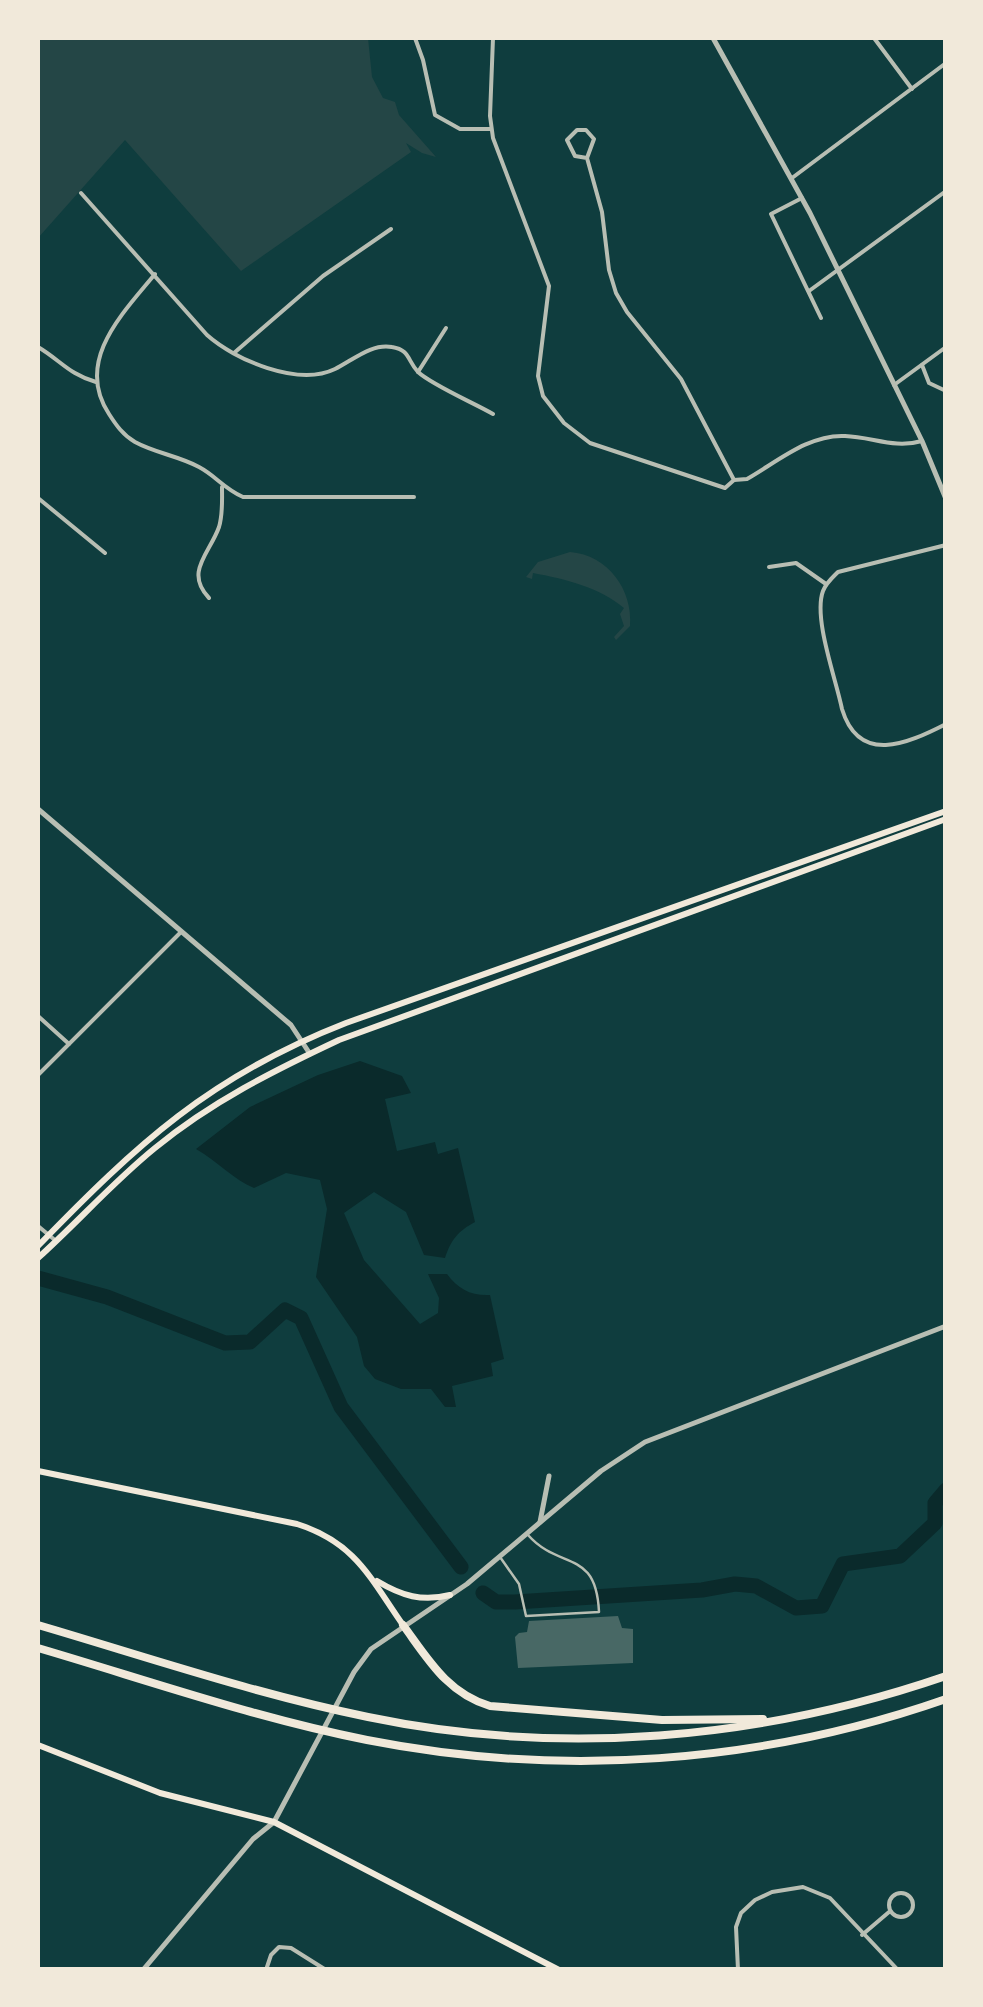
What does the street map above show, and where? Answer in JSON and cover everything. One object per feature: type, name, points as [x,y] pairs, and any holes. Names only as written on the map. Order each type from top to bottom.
[{"type":"highway","points":[[38,1624],[309,1704],[446,1730],[524,1737],[632,1738],[694,1733],[788,1719],[877,1698],[946,1676]]},
{"type":"highway","points":[[403,1625],[448,1684],[490,1706],[651,1719],[788,1719]]},
{"type":"highway","points":[[38,1648],[318,1729],[412,1748],[506,1759],[618,1760],[728,1752],[837,1731],[946,1699]]},
{"type":"main road","points":[[38,1258],[130,1154],[177,1114],[228,1078],[302,1041],[946,810]]},
{"type":"main road","points":[[38,1246],[170,1136],[244,1086],[310,1054],[946,819]]},
{"type":"main road","points":[[38,1471],[297,1524],[335,1540],[356,1557],[403,1625]]},
{"type":"main road","points":[[372,1578],[405,1596],[434,1599],[450,1594]]},
{"type":"main road","points":[[38,1745],[160,1792],[274,1822],[559,1970]]},
{"type":"street","points":[[414,38],[435,115],[460,129],[492,129]]},
{"type":"street","points":[[492,38],[492,129],[497,154],[549,286],[538,376],[543,396],[564,423],[590,443],[725,488],[816,439],[850,436],[895,446],[922,442]]},
{"type":"street","points":[[713,38],[792,178],[922,442],[946,499]]},
{"type":"street","points":[[874,38],[912,89]]},
{"type":"street","points":[[792,178],[946,63]]},
{"type":"street","points":[[587,158],[576,156],[570,148],[568,140],[578,130],[586,130],[594,139],[587,158],[602,212],[608,270],[616,293],[644,336],[681,379],[734,480]]},
{"type":"street","points":[[809,291],[946,191]]},
{"type":"street","points":[[81,193],[207,335],[233,354],[254,363],[311,375],[334,370],[384,346],[406,351],[418,372],[492,414]]},
{"type":"street","points":[[802,198],[772,214],[820,318]]},
{"type":"street","points":[[233,354],[323,276],[390,229]]},
{"type":"street","points":[[155,274],[102,344],[96,382],[105,408],[126,436],[202,469],[222,487],[244,496],[414,497]]},
{"type":"street","points":[[418,372],[446,328]]},
{"type":"street","points":[[38,347],[73,375],[96,382]]},
{"type":"street","points":[[894,384],[946,348]]},
{"type":"street","points":[[922,365],[929,383],[946,391]]},
{"type":"street","points":[[208,598],[196,581],[197,570],[218,529],[222,487]]},
{"type":"street","points":[[38,498],[105,553]]},
{"type":"street","points":[[946,546],[838,572],[826,584],[820,603],[842,709],[859,739],[878,746],[907,740],[946,724]]},
{"type":"street","points":[[769,567],[796,563],[826,584]]},
{"type":"street","points":[[38,809],[291,1026],[310,1054]]},
{"type":"street","points":[[38,1075],[182,932]]},
{"type":"street","points":[[38,1016],[69,1044]]},
{"type":"street","points":[[38,1226],[52,1238]]},
{"type":"street","points":[[143,1970],[253,1839],[274,1822],[348,1682],[370,1649],[500,1557],[601,1471],[645,1442],[946,1326]]},
{"type":"street","points":[[540,1524],[549,1476]]},
{"type":"street","points":[[738,1970],[736,1927],[741,1913],[772,1892],[803,1887],[822,1892],[898,1970]]},
{"type":"street","points":[[900,1893],[914,1902],[904,1916],[890,1912],[890,1903],[900,1893]]},
{"type":"street","points":[[862,1935],[890,1912]]},
{"type":"street","points":[[266,1970],[279,1947],[291,1948],[326,1970]]},
{"type":"lane","points":[[500,1557],[523,1593],[526,1616],[599,1612],[598,1590],[579,1564],[546,1551],[528,1534]]},
{"type":"shaded area","points":[[38,38],[368,38],[372,77],[383,98],[395,102],[399,115],[436,157],[406,143],[411,152],[241,271],[125,140],[38,238]]},
{"type":"shaded area","points":[[570,552],[596,560],[622,588],[630,626],[616,640],[614,637],[624,626],[620,614],[624,608],[614,601],[569,581],[533,573],[532,579],[526,577],[538,562]]},
{"type":"shaded area","points":[[360,1061],[402,1076],[411,1093],[385,1099],[397,1151],[435,1142],[438,1154],[458,1148],[475,1222],[456,1237],[445,1258],[424,1255],[406,1212],[374,1192],[344,1213],[364,1260],[420,1324],[438,1313],[439,1298],[428,1274],[447,1274],[466,1290],[490,1295],[504,1359],[491,1363],[493,1376],[452,1386],[456,1407],[445,1407],[431,1389],[401,1389],[375,1379],[364,1366],[357,1337],[316,1277],[327,1209],[320,1180],[286,1173],[254,1188],[196,1149],[250,1107],[318,1075]]},
{"type":"building","points":[[618,1616],[622,1628],[633,1629],[633,1663],[518,1668],[515,1637],[527,1632],[529,1621]]},
{"type":"waterway","points":[[38,1278],[107,1297],[225,1343],[250,1342],[285,1310],[301,1318],[341,1407],[461,1567]]},
{"type":"waterway","points":[[483,1593],[496,1602],[515,1602],[702,1590],[735,1584],[756,1586],[796,1608],[822,1606],[843,1564],[900,1556],[935,1523],[935,1503],[946,1490]]}]
